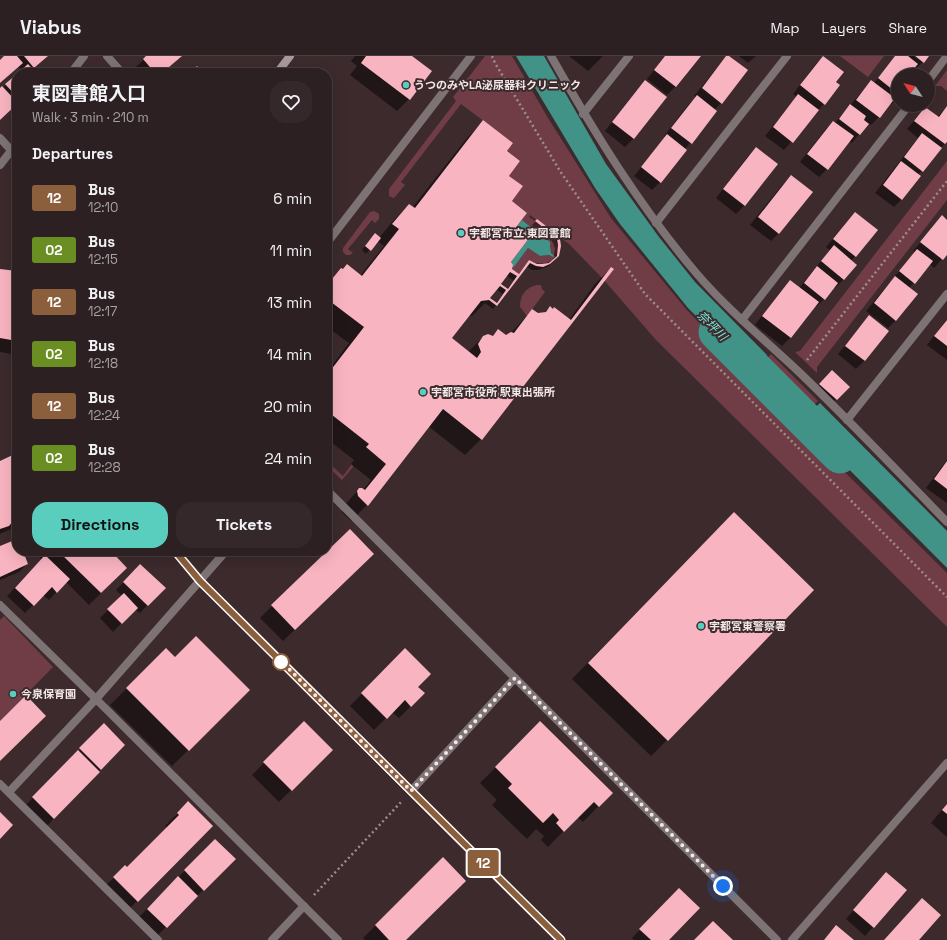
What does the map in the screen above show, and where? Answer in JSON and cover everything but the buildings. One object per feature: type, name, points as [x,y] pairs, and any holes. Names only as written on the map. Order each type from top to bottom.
[{"type":"street","points":[[75,68],[84,56]]},
{"type":"street","points":[[107,56],[118,68]]},
{"type":"street","points":[[280,68],[290,56]]},
{"type":"street","points":[[332,237],[471,56]]},
{"type":"street","points":[[551,56],[583,114],[656,223],[698,275],[742,320],[799,372],[947,522]]},
{"type":"street","points":[[583,114],[629,56]]},
{"type":"street","points":[[656,223],[787,56]]},
{"type":"street","points":[[935,72],[947,56]]},
{"type":"street","points":[[742,320],[904,112]]},
{"type":"street","points":[[0,138],[11,150],[0,165]]},
{"type":"street","points":[[847,420],[947,294]]},
{"type":"street","points":[[332,495],[778,940]]},
{"type":"street","points":[[179,556],[200,581],[560,940]]},
{"type":"street","points":[[9,792],[96,699],[222,556]]},
{"type":"street","points":[[0,605],[338,940]]},
{"type":"street","points":[[411,791],[515,678]]},
{"type":"street","points":[[792,940],[947,763]]},
{"type":"street","points":[[0,784],[158,940]]},
{"type":"street","points":[[272,940],[304,906]]},
{"type":"path","points":[[492,56],[560,171],[645,294],[947,597]]},
{"type":"path","points":[[799,372],[947,181]]},
{"type":"path","points":[[304,906],[411,791]]},
{"type":"shaded area","points":[[485,56],[512,56],[548,118],[611,218],[686,309],[750,375],[771,354],[818,401],[795,423],[947,573],[947,627],[656,340],[603,279],[569,244],[530,215],[529,217],[551,233],[555,238],[558,250],[556,257],[551,253],[551,246],[547,240],[522,220],[527,213],[512,201],[523,186],[509,176],[520,161],[507,151],[513,143],[461,104],[401,182],[405,185],[394,198],[389,196],[389,189],[456,101],[453,97]]},
{"type":"shaded area","points":[[840,56],[884,56],[868,77]]},
{"type":"shaded area","points":[[947,70],[947,91],[941,86],[935,86]]},
{"type":"shaded area","points":[[947,161],[947,200],[817,367],[817,373],[795,352],[800,351]]},
{"type":"shaded area","points":[[374,211],[379,214],[379,219],[375,223],[372,220],[348,249],[353,253],[346,255],[343,252],[343,248],[370,212]]},
{"type":"shaded area","points":[[528,248],[540,256],[549,255],[555,258],[542,264],[529,260],[519,274],[512,269]]},
{"type":"shaded area","points":[[537,285],[541,285],[545,292],[527,316],[520,307],[521,299],[526,290]]},
{"type":"shaded area","points":[[352,464],[353,467],[342,480],[332,471],[332,466],[343,476]]},
{"type":"shaded area","name":"今泉保育園","points":[[4,616],[53,667],[0,721],[0,620]]},
{"type":"water","points":[[516,56],[544,56],[606,164],[659,237],[695,282],[767,355],[751,371],[688,308],[620,224],[595,188]]},
{"type":"water","points":[[522,220],[550,242],[551,253],[556,257],[555,258],[549,255],[540,256],[528,248],[513,268],[511,262],[530,237],[517,226]]},
{"type":"water","points":[[820,403],[947,531],[947,568],[801,421]]},
{"type":"waterway","name":"奈坪川","points":[[717,332],[840,455]]},
{"type":"bus line","name":"12","points":[[179,556],[200,581],[561,940]]},
{"type":"place","name":"うつのみやLA泌尿器科クリニック","points":[[406,85]]},
{"type":"place","name":"宇都宮市立 東図書館","points":[[461,233]]},
{"type":"place","name":"宇都宮市役所 駅東出張所","points":[[423,392]]},
{"type":"place","name":"宇都宮東警察署","points":[[701,626]]},
{"type":"place","name":"今泉保育園","points":[[13,694]]},
{"type":"route","points":[[281,662],[278,658],[411,791],[515,678],[723,886]]}]
